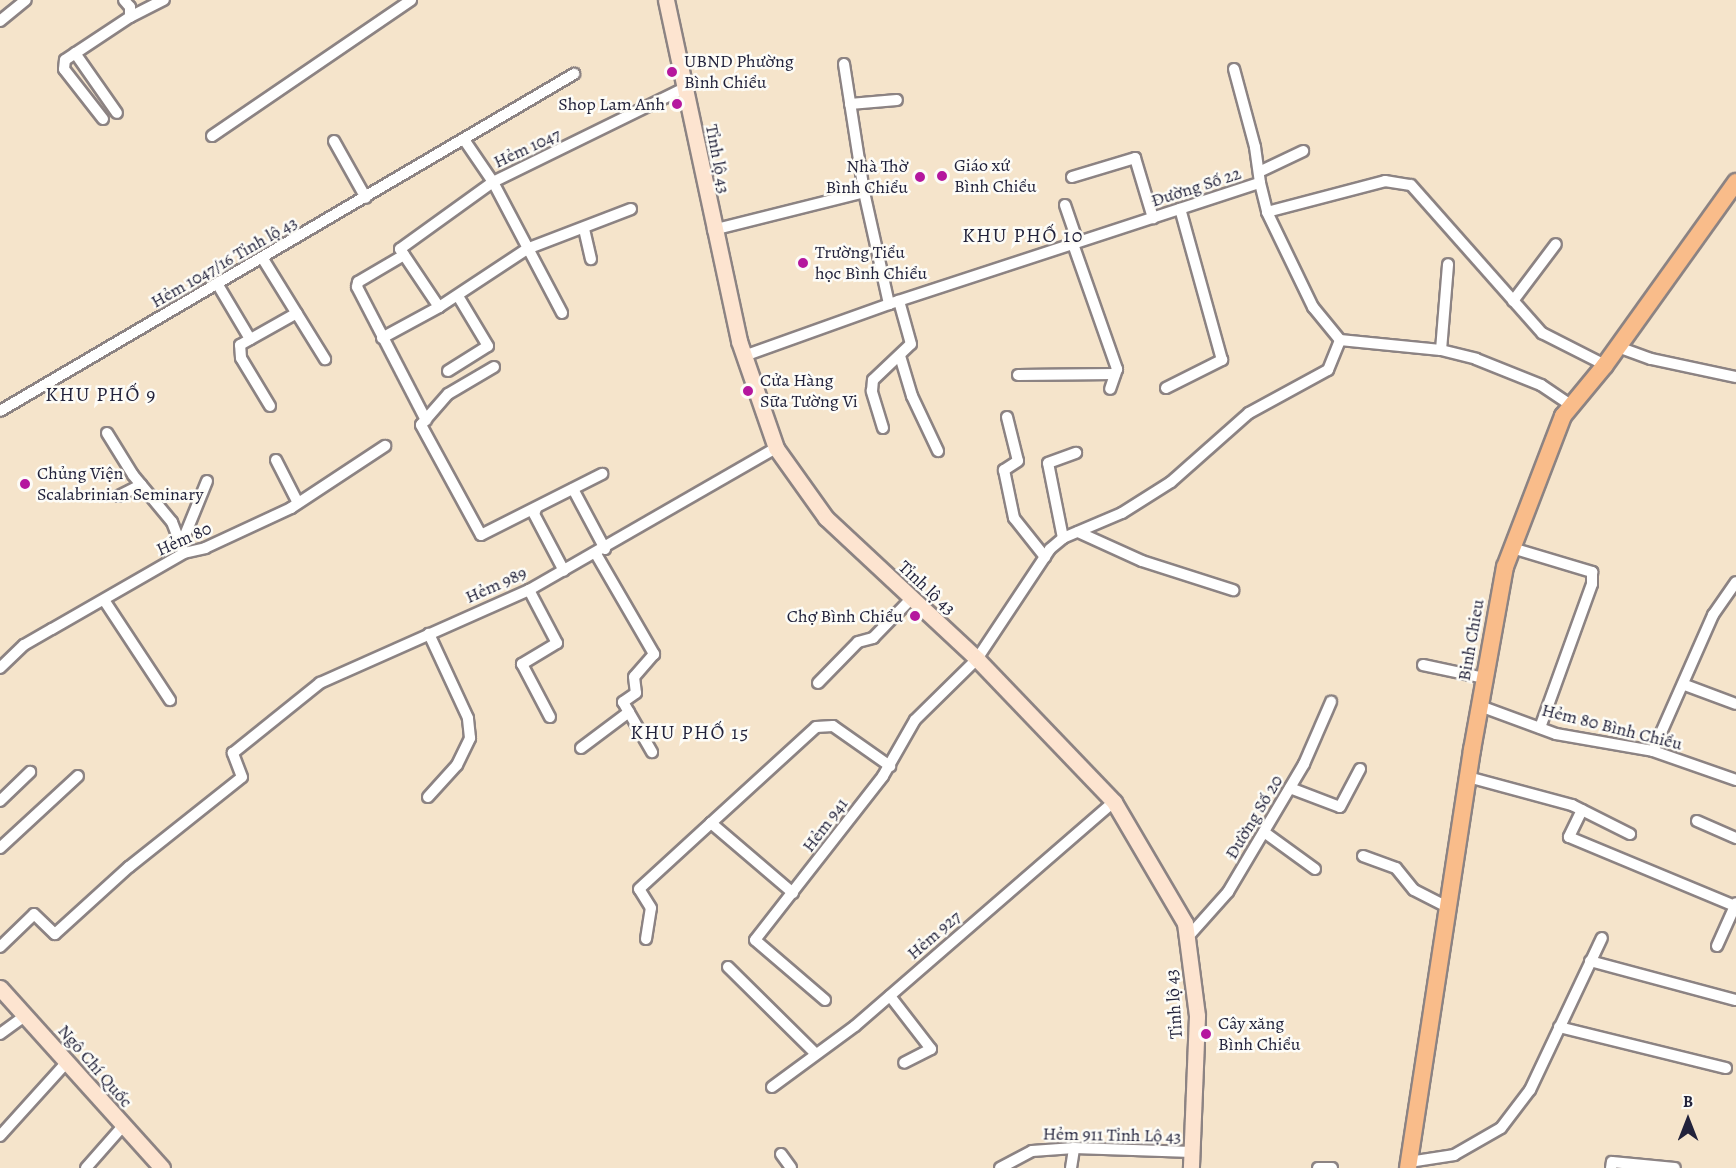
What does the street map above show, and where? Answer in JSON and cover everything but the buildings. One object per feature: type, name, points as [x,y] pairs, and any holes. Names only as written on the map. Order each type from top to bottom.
[{"type":"main road","name":"Tỉnh lộ 43","points":[[666,0],[713,230],[744,356],[776,448],[826,518],[910,600],[977,659],[1114,802],[1170,892],[1185,923],[1197,1016],[1191,1168]]},
{"type":"main road","name":"Binh Chieu","points":[[1409,1165],[1484,678],[1500,585],[1512,548],[1563,416],[1605,365],[1736,182]]},
{"type":"main road","name":"Ngô Chí Quốc","points":[[0,988],[122,1127],[162,1168]]},
{"type":"street","points":[[0,21],[26,0]]},
{"type":"street","points":[[124,0],[130,7],[130,17]]},
{"type":"street","points":[[103,120],[64,69],[65,60],[130,17],[164,0]]},
{"type":"street","points":[[212,136],[411,0]]},
{"type":"street","points":[[75,53],[117,113]]},
{"type":"street","points":[[844,64],[864,192],[894,302],[910,344],[872,383],[883,428]]},
{"type":"street","points":[[1234,69],[1260,183]]},
{"type":"street","name":"Hẻm 1047/16 Tỉnh lộ 43","points":[[0,411],[465,141],[574,74]]},
{"type":"street","name":"Hẻm 1047","points":[[536,509],[481,535],[421,425],[426,420],[412,390],[382,338],[357,284],[404,255],[400,246],[493,182],[685,88]]},
{"type":"street","points":[[850,104],[897,100]]},
{"type":"street","points":[[334,141],[366,198]]},
{"type":"street","points":[[465,141],[493,182],[562,313]]},
{"type":"street","points":[[1258,172],[1303,151]]},
{"type":"street","points":[[1072,177],[1134,158],[1153,218]]},
{"type":"street","points":[[1267,212],[1385,181],[1411,185],[1542,333],[1605,365]]},
{"type":"street","name":"Đường Số 22","points":[[744,356],[894,302],[1260,183],[1267,212],[1313,307],[1340,340]]},
{"type":"street","points":[[713,230],[864,192]]},
{"type":"street","points":[[1065,205],[1117,369],[1110,389]]},
{"type":"street","points":[[382,338],[458,296],[527,249],[631,209]]},
{"type":"street","points":[[1166,388],[1222,360],[1180,209]]},
{"type":"street","points":[[584,229],[591,259]]},
{"type":"street","points":[[1513,301],[1556,244]]},
{"type":"street","points":[[404,255],[439,307]]},
{"type":"street","points":[[263,259],[325,359]]},
{"type":"street","points":[[1442,350],[1448,264]]},
{"type":"street","points":[[218,285],[250,339]]},
{"type":"street","points":[[448,371],[488,346],[458,296]]},
{"type":"street","points":[[270,406],[239,351],[250,339],[297,313]]},
{"type":"street","points":[[1076,453],[1048,463],[1063,538],[1122,513],[1171,482],[1249,413],[1328,370],[1340,340],[1442,350],[1501,368],[1541,385],[1571,405]]},
{"type":"street","points":[[1618,347],[1651,359],[1736,377]]},
{"type":"street","points":[[900,356],[912,396],[938,451]]},
{"type":"street","points":[[426,420],[448,394],[494,367]]},
{"type":"street","points":[[1018,375],[1115,374]]},
{"type":"street","points":[[1007,417],[1018,461],[1004,470],[1014,518],[1045,557]]},
{"type":"street","points":[[107,434],[141,485],[172,522],[183,549]]},
{"type":"street","name":"Hẻm 80","points":[[0,668],[24,645],[104,600],[183,549],[205,548],[298,503],[385,446]]},
{"type":"street","name":"Hẻm 989","points":[[0,947],[34,914],[55,934],[129,867],[242,777],[233,753],[320,683],[530,590],[601,552],[776,448]]},
{"type":"street","points":[[276,460],[298,503]]},
{"type":"street","points":[[564,571],[534,514],[536,509],[602,474]]},
{"type":"street","points":[[183,549],[207,482]]},
{"type":"street","points":[[119,496],[141,485]]},
{"type":"street","points":[[573,489],[601,552],[654,654],[634,676],[636,693],[624,702],[652,752]]},
{"type":"street","points":[[1078,532],[1142,561],[1233,590]]},
{"type":"street","name":"Hẻm 941","points":[[825,1000],[755,940],[890,766],[915,720],[977,659],[1045,557],[1063,538]]},
{"type":"street","points":[[1512,548],[1592,572],[1592,584],[1540,728]]},
{"type":"street","points":[[1653,751],[1713,615],[1736,582]]},
{"type":"street","points":[[530,590],[557,643],[522,664],[550,717]]},
{"type":"street","points":[[104,600],[170,700]]},
{"type":"street","points":[[818,683],[858,642],[873,638],[910,600]]},
{"type":"street","points":[[428,797],[457,765],[470,738],[468,718],[429,634]]},
{"type":"street","points":[[1423,665],[1484,678]]},
{"type":"street","points":[[1684,685],[1736,704]]},
{"type":"street","name":"Đường Số 20","points":[[1187,938],[1228,892],[1290,788],[1331,702]]},
{"type":"street","name":"Hẻm 80 Bình Chiểu","points":[[1480,706],[1540,728],[1653,751],[1736,780]]},
{"type":"street","points":[[581,748],[629,712]]},
{"type":"street","points":[[646,939],[651,908],[639,889],[816,727],[833,726],[890,766]]},
{"type":"street","points":[[1290,788],[1340,807],[1360,769]]},
{"type":"street","points":[[0,801],[30,772]]},
{"type":"street","points":[[0,848],[78,776]]},
{"type":"street","points":[[1468,777],[1581,810],[1630,834]]},
{"type":"street","name":"Hẻm 927","points":[[772,1087],[890,996],[1114,802]]},
{"type":"street","points":[[1581,810],[1569,837],[1735,904],[1717,946]]},
{"type":"street","points":[[1697,821],[1736,838]]},
{"type":"street","points":[[711,823],[793,893]]},
{"type":"street","points":[[1263,832],[1315,869]]},
{"type":"street","points":[[1363,856],[1396,868],[1414,890],[1449,908]]},
{"type":"street","points":[[1409,1165],[1454,1155],[1501,1128],[1530,1089],[1602,938]]},
{"type":"street","points":[[1590,961],[1736,1000]]},
{"type":"street","points":[[728,967],[815,1053]]},
{"type":"street","points":[[890,996],[931,1049],[904,1063]]},
{"type":"street","points":[[0,1034],[25,1016]]},
{"type":"street","points":[[1559,1027],[1726,1068]]},
{"type":"street","points":[[0,1136],[66,1063]]},
{"type":"street","points":[[86,1168],[122,1127]]},
{"type":"street","points":[[1071,1168],[1074,1148]]},
{"type":"street","name":"Hẻm 911 Tỉnh Lộ 43","points":[[1000,1168],[1032,1151],[1074,1148],[1192,1152]]},
{"type":"street","points":[[781,1155],[791,1168]]},
{"type":"street","points":[[1611,1168],[1612,1162],[1675,1168]]},
{"type":"street","points":[[1318,1168],[1332,1168]]},
{"type":"place","name":"UBND Phường Bình Chiểu","points":[[672,72]]},
{"type":"place","name":"Shop Lam Anh","points":[[677,104]]},
{"type":"place","name":"Giáo xứ Bình Chiểu","points":[[942,176]]},
{"type":"place","name":"Nhà Thờ Bình Chiểu","points":[[920,177]]},
{"type":"place","name":"Trường Tiểu học Bình Chiểu","points":[[803,263]]},
{"type":"place","name":"Cửa Hàng Sữa Tường Vi","points":[[748,391]]},
{"type":"place","name":"Chủng Viện Scalabrinian Seminary","points":[[25,484]]},
{"type":"place","name":"Chợ Bình Chiểu","points":[[915,616]]},
{"type":"place","name":"Cây xăng Bình Chiểu","points":[[1206,1034]]},
{"type":"district","name":"KHU PHỐ 10","points":[[1023,235]]},
{"type":"district","name":"KHU PHỐ 9","points":[[101,394]]},
{"type":"district","name":"KHU PHỐ 15","points":[[690,732]]}]
